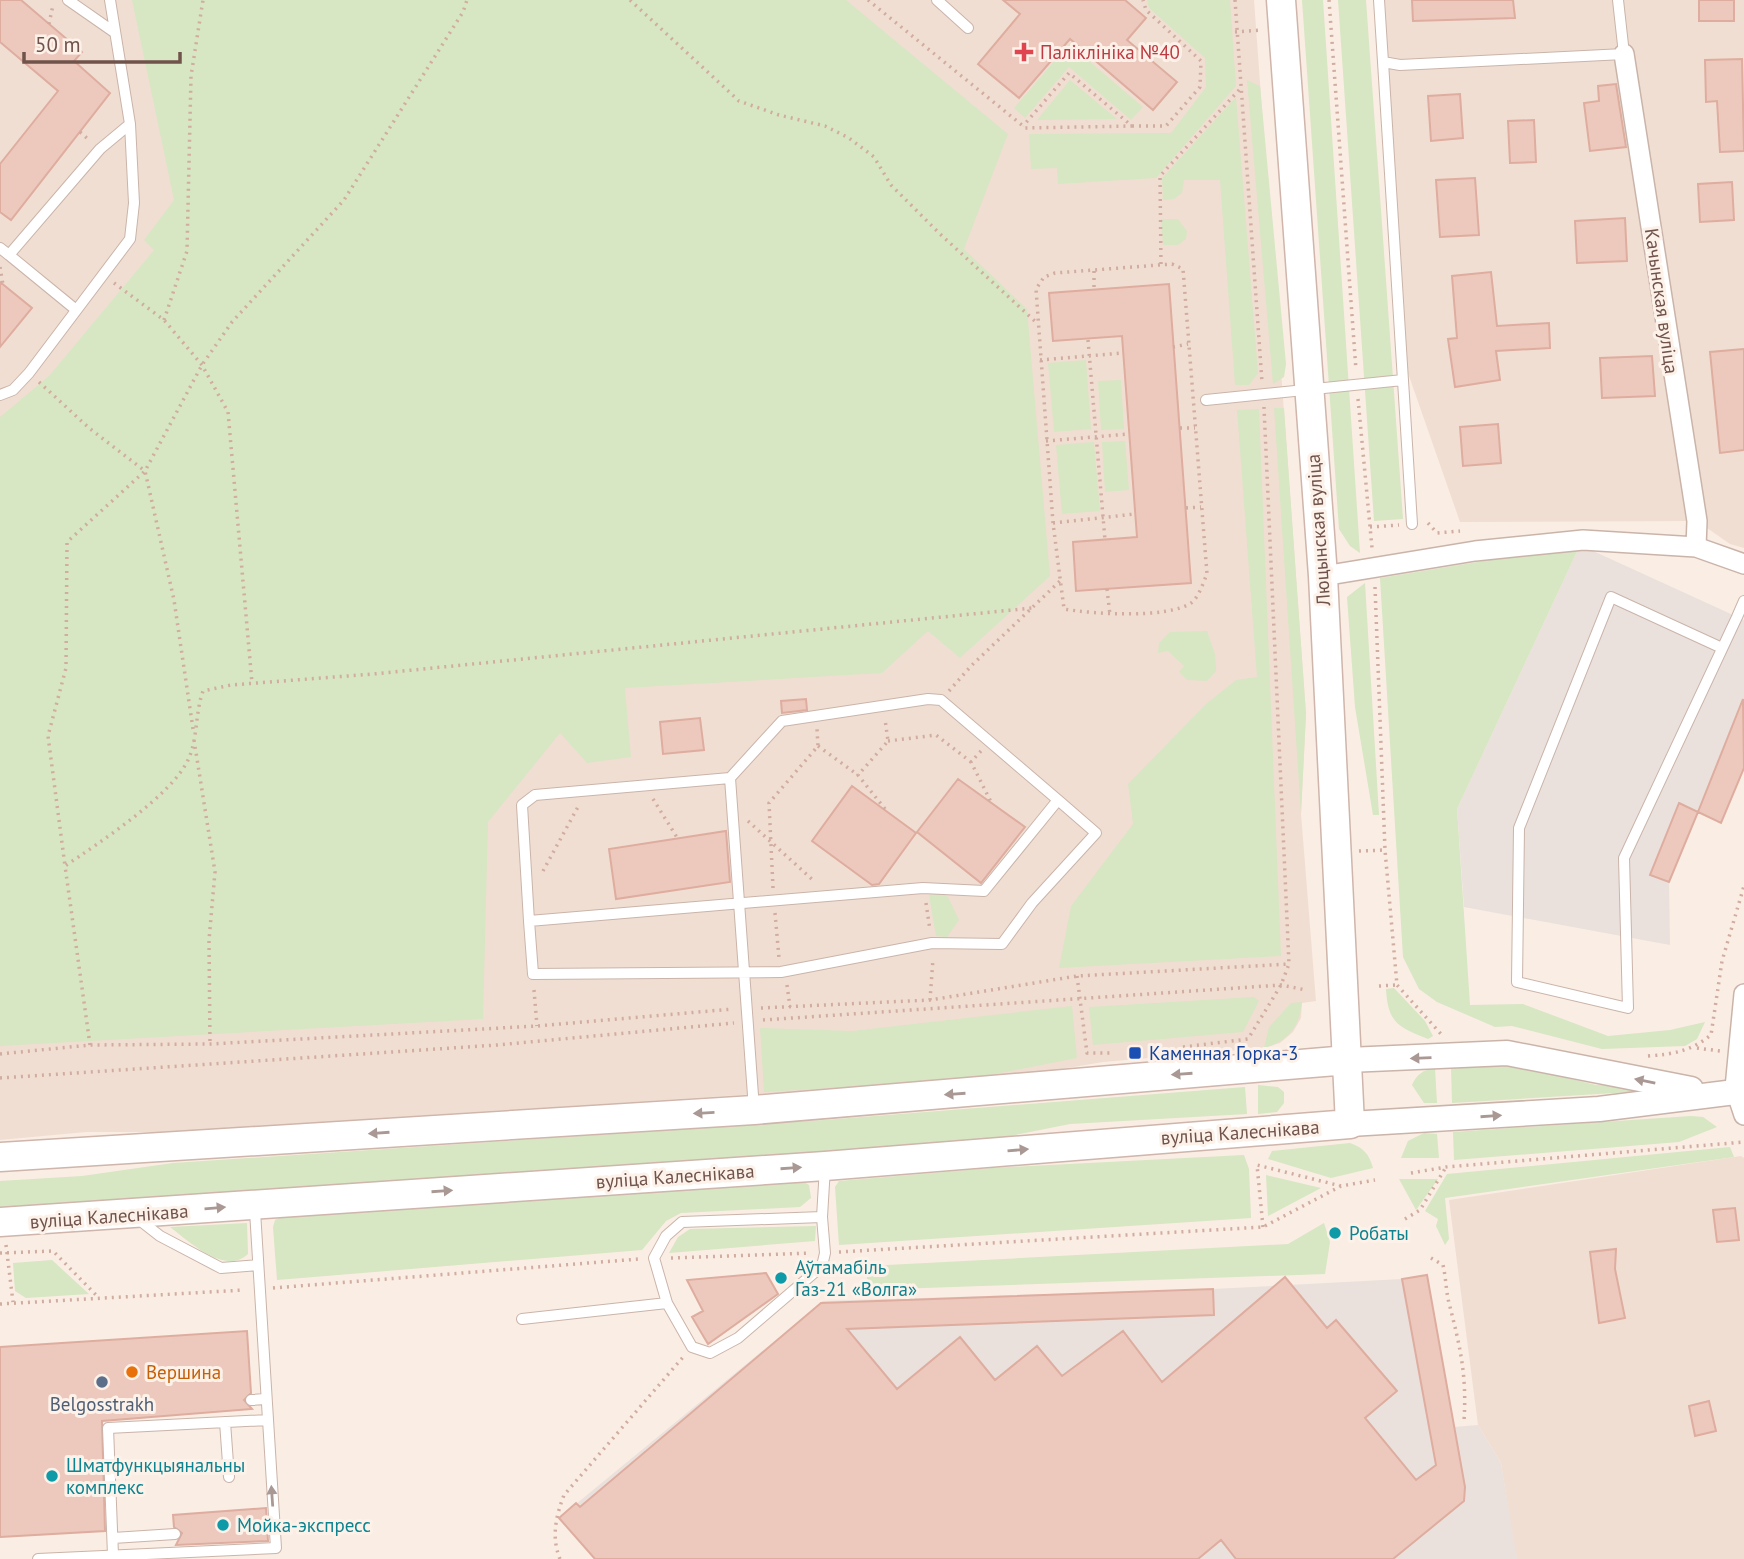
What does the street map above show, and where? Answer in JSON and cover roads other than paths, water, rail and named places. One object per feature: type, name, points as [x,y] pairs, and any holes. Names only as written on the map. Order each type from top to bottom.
[{"type":"main road","name":"Люцынская вуліца","points":[[1281,0],[1323,576],[1348,1060]]},
{"type":"main road","points":[[0,1157],[754,1110],[1348,1060],[1350,1124]]},
{"type":"main road","name":"вуліца Калеснікава","points":[[0,1222],[133,1216],[825,1166],[1350,1124]]},
{"type":"street","name":"Качынская вуліца","points":[[1624,54],[1697,520],[1696,547]]},
{"type":"street","points":[[1323,576],[1374,570],[1475,551],[1583,540],[1696,547],[1744,564]]},
{"type":"street","points":[[1724,1093],[1744,994]]},
{"type":"street","points":[[1348,1060],[1507,1053],[1724,1093],[1744,1115]]},
{"type":"street","name":"вуліца Калеснікава","points":[[1350,1124],[1599,1109],[1724,1093]]},
{"type":"lane","points":[[68,0],[114,32]]},
{"type":"lane","points":[[0,395],[13,390],[29,373],[130,239],[134,203],[130,124],[110,0]]},
{"type":"lane","points":[[937,0],[968,28]]},
{"type":"lane","points":[[1378,0],[1412,524]]},
{"type":"lane","points":[[1383,62],[1401,65],[1624,54],[1618,0]]},
{"type":"lane","points":[[9,255],[100,149],[130,124]]},
{"type":"lane","points":[[0,248],[75,309]]},
{"type":"lane","points":[[1206,400],[1403,380]]},
{"type":"lane","points":[[1722,648],[1611,597],[1519,828],[1517,982],[1628,1008],[1624,858],[1744,601]]},
{"type":"lane","points":[[928,699],[941,700],[1058,800],[1096,833],[1032,903],[1002,944],[932,943],[781,972],[533,974],[522,805],[535,795],[730,778],[782,721],[928,699]]},
{"type":"lane","points":[[730,778],[754,1110]]},
{"type":"lane","points":[[529,921],[923,887],[984,891],[1058,800]]},
{"type":"lane","points":[[822,1217],[682,1222],[666,1236],[654,1258],[667,1303],[692,1347],[710,1353],[738,1338],[822,1266],[825,1253],[822,1217],[825,1166]]},
{"type":"lane","points":[[38,1559],[113,1555],[133,1557],[275,1548],[255,1212],[259,1205]]},
{"type":"lane","points":[[133,1216],[160,1236],[222,1268],[258,1265]]},
{"type":"lane","points":[[522,1319],[667,1303]]},
{"type":"lane","points":[[251,1400],[265,1399]]},
{"type":"lane","points":[[113,1555],[108,1428],[268,1420]]},
{"type":"lane","points":[[225,1422],[229,1477]]},
{"type":"lane","points":[[113,1538],[175,1534]]},
{"type":"place","name":"Паліклініка №40","points":[[1024,52]]},
{"type":"place","name":"Каменная Горка-3","points":[[1135,1053]]},
{"type":"place","name":"Робаты","points":[[1335,1233]]},
{"type":"place","name":"Аўтамабіль Газ-21 «Волга»","points":[[781,1278]]},
{"type":"place","name":"Вершина","points":[[132,1372]]},
{"type":"place","name":"Belgosstrakh","points":[[102,1382]]},
{"type":"place","name":"Шматфункцыянальны комплекс","points":[[52,1476]]},
{"type":"place","name":"Мойка-экспресс","points":[[223,1525]]}]
